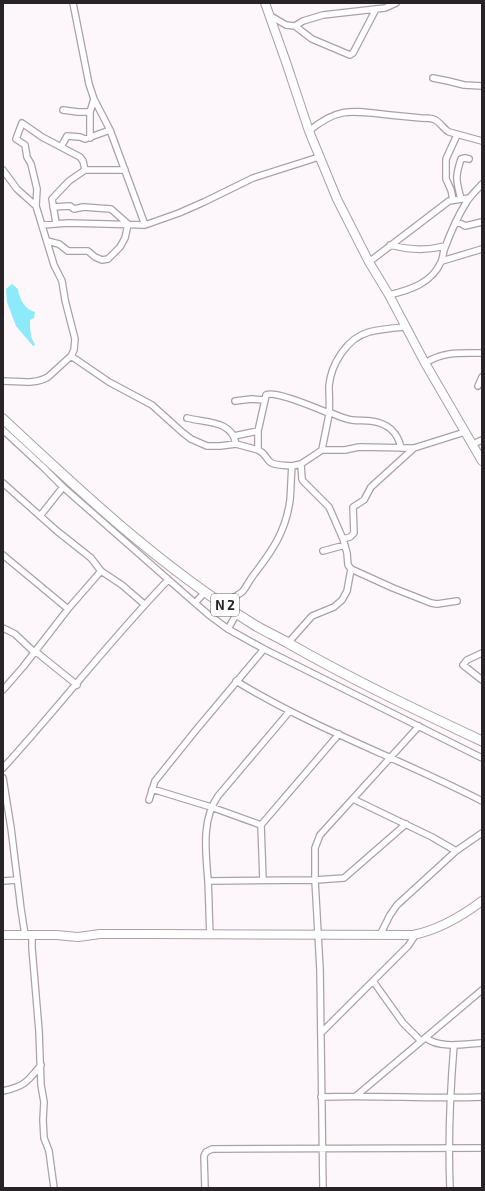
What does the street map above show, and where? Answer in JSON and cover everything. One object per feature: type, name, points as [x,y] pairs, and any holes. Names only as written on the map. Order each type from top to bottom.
[{"type":"main road","name":"N 2","points":[[3,419],[110,518],[205,592],[253,624],[342,674],[482,741]]},
{"type":"street","points":[[73,3],[89,84],[94,100],[110,130],[145,225]]},
{"type":"street","points":[[264,3],[286,62],[309,132],[336,199],[425,363],[455,412],[482,461]]},
{"type":"street","points":[[295,26],[323,15],[376,10],[396,3]]},
{"type":"street","points":[[268,15],[286,25],[295,26],[312,39],[350,55],[353,53],[376,10]]},
{"type":"street","points":[[433,78],[464,86],[482,86]]},
{"type":"street","points":[[90,138],[90,112],[94,100]]},
{"type":"street","points":[[63,110],[90,112]]},
{"type":"street","points":[[309,132],[332,115],[355,111],[432,118],[445,130],[457,135],[482,141]]},
{"type":"street","points":[[3,381],[28,382],[44,379],[53,373],[71,356],[76,339],[65,300],[62,281],[54,264],[36,206],[37,189],[31,164],[27,157],[25,145],[16,138],[22,123],[33,132],[80,157],[83,161],[85,170]]},
{"type":"street","points":[[61,147],[67,136],[85,139],[110,130]]},
{"type":"street","points":[[453,200],[451,190],[446,179],[446,159],[457,135]]},
{"type":"street","points":[[42,225],[68,223],[145,225],[204,202],[253,178],[319,157]]},
{"type":"street","points":[[461,198],[456,183],[457,173],[462,157],[469,159]]},
{"type":"street","points":[[3,170],[17,190],[36,206]]},
{"type":"street","points":[[56,224],[52,199],[69,181],[85,170],[125,170]]},
{"type":"street","points":[[389,295],[420,285],[432,275],[442,261],[446,246],[456,222],[470,198],[482,184]]},
{"type":"street","points":[[369,262],[449,201],[461,198],[470,198]]},
{"type":"street","points":[[53,207],[70,206],[74,209],[83,207],[111,208],[128,224]]},
{"type":"street","points":[[456,222],[465,226],[482,222]]},
{"type":"street","points":[[47,241],[59,244],[70,252],[88,252],[102,260],[108,259],[120,247],[125,238],[128,224]]},
{"type":"street","points":[[390,245],[409,250],[446,246]]},
{"type":"street","points":[[442,261],[482,250]]},
{"type":"street","points":[[322,450],[329,413],[329,385],[331,374],[341,354],[352,341],[369,332],[406,327]]},
{"type":"street","points":[[425,363],[451,353],[482,353]]},
{"type":"street","points":[[71,356],[109,382],[152,405],[191,439],[207,446],[236,444],[258,450],[264,453],[268,460],[273,464],[292,466],[301,464],[322,450],[345,450],[359,447],[414,448],[465,432]]},
{"type":"street","points":[[478,386],[482,377]]},
{"type":"street","points":[[258,450],[258,431],[266,395],[271,393],[351,420],[370,421],[387,426],[400,441],[401,448]]},
{"type":"street","points":[[235,400],[265,400]]},
{"type":"street","points":[[187,418],[228,428],[234,436],[236,444]]},
{"type":"street","points":[[3,430],[62,487],[168,580],[228,629],[264,649],[482,758]]},
{"type":"street","points":[[234,436],[258,431]]},
{"type":"street","points":[[473,444],[482,440]]},
{"type":"street","points":[[323,551],[344,542],[354,533],[353,507],[364,500],[371,487],[414,448]]},
{"type":"street","points":[[301,464],[302,479],[329,507],[344,542],[348,565],[351,569],[393,588],[432,603],[437,604],[457,601]]},
{"type":"street","points":[[221,602],[238,595],[244,590],[248,582],[266,560],[275,546],[281,534],[290,502],[292,466]]},
{"type":"street","points":[[3,483],[91,558],[101,571],[122,585],[144,604]]},
{"type":"street","points":[[40,516],[62,487]]},
{"type":"street","points":[[3,555],[68,609]]},
{"type":"street","points":[[288,643],[312,616],[334,607],[342,600],[347,591],[351,569]]},
{"type":"street","points":[[3,690],[68,609],[101,571]]},
{"type":"street","points":[[3,768],[76,685],[144,604],[168,580]]},
{"type":"street","points":[[195,603],[205,592]]},
{"type":"street","points":[[228,629],[237,613]]},
{"type":"street","points":[[3,628],[15,634],[76,685]]},
{"type":"street","points":[[149,800],[155,781],[264,649]]},
{"type":"street","points":[[482,653],[467,660],[463,665],[482,680]]},
{"type":"street","points":[[236,682],[289,712],[444,782],[482,801]]},
{"type":"street","points":[[210,934],[206,857],[207,828],[211,807],[218,796],[289,712]]},
{"type":"street","points":[[323,1188],[320,970],[315,880],[316,842],[320,835],[419,726]]},
{"type":"street","points":[[263,880],[261,825],[339,734]]},
{"type":"street","points":[[3,778],[12,828],[17,880],[32,948],[41,1065],[41,1085],[44,1102],[44,1138],[49,1151],[54,1188]]},
{"type":"street","points":[[152,789],[211,807],[261,825]]},
{"type":"street","points":[[353,799],[432,837],[456,851]]},
{"type":"street","points":[[208,881],[315,880],[344,878],[406,824]]},
{"type":"street","points":[[380,935],[396,905],[456,851],[482,833]]},
{"type":"street","points":[[3,882],[17,880]]},
{"type":"street","points":[[3,935],[56,935],[78,937],[100,934],[416,934],[449,922],[468,912],[482,901]]},
{"type":"street","points":[[320,1033],[413,941],[416,934]]},
{"type":"street","points":[[373,981],[403,1023],[424,1040],[434,1043],[454,1045],[482,1043]]},
{"type":"street","points":[[356,1096],[482,990]]},
{"type":"street","points":[[450,1188],[448,1148],[454,1045]]},
{"type":"street","points":[[3,1091],[24,1085],[41,1065]]},
{"type":"street","points":[[321,1097],[482,1097]]},
{"type":"street","points":[[205,1188],[204,1156],[206,1152],[212,1149],[482,1148]]},
{"type":"water","points":[[12,284],[18,289],[21,300],[25,306],[31,311],[35,312],[34,318],[30,320],[31,336],[35,345],[33,346],[16,326],[7,302],[6,289]]}]
